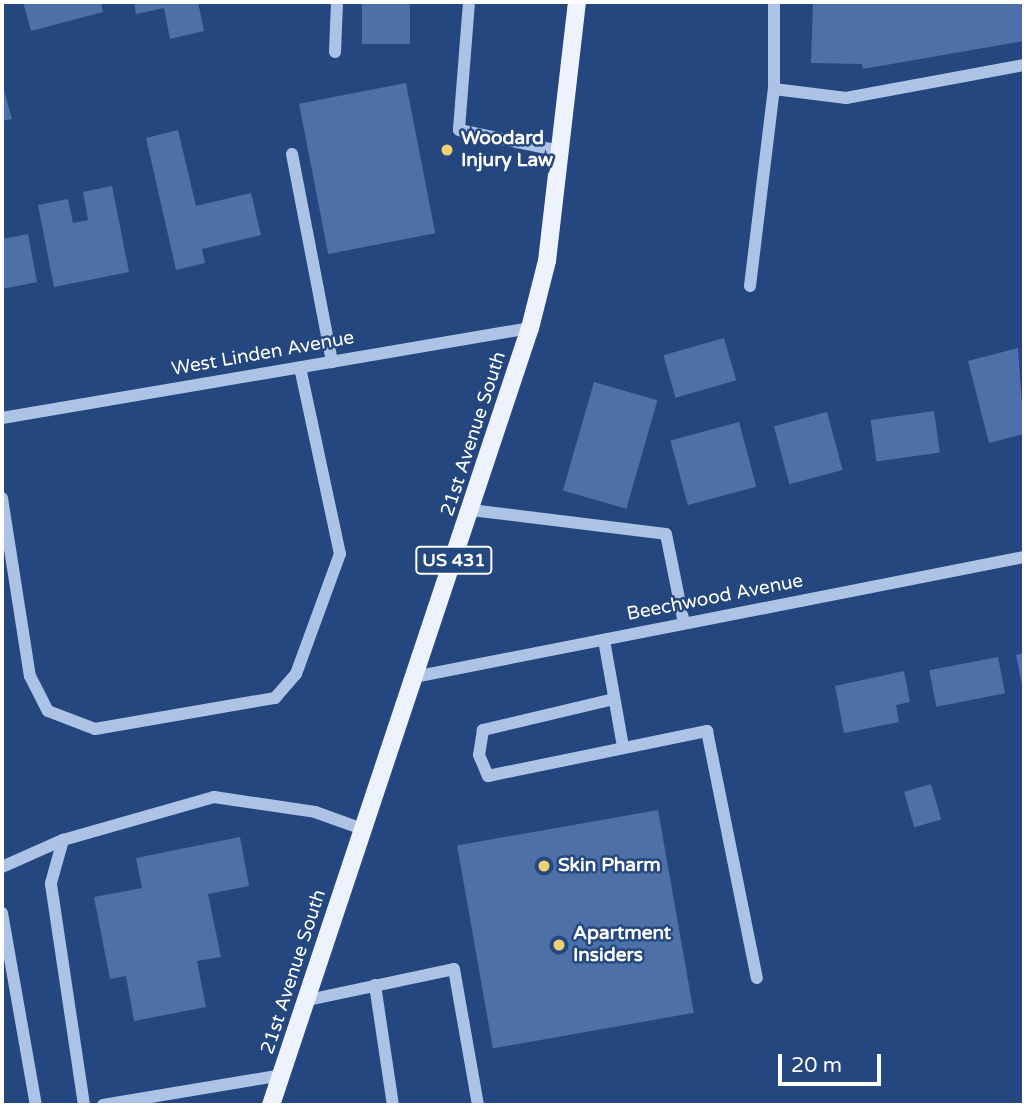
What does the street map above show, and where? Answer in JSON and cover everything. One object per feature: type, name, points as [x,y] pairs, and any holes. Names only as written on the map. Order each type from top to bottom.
[{"type":"main road","name":"21st Avenue South","points":[[271,1105],[365,830],[530,328],[547,261],[577,2]]},
{"type":"street","points":[[335,52],[337,2]]},
{"type":"street","points":[[469,2],[459,130],[560,152]]},
{"type":"street","points":[[750,286],[774,89],[774,2]]},
{"type":"street","points":[[774,89],[846,98],[1024,65]]},
{"type":"street","points":[[292,154],[332,362]]},
{"type":"street","name":"West Linden Avenue","points":[[2,418],[530,328]]},
{"type":"street","points":[[2,498],[30,676],[48,712],[95,729],[275,698],[296,674],[340,554],[300,368]]},
{"type":"street","points":[[471,510],[666,534],[684,623]]},
{"type":"street","name":"Beechwood Avenue","points":[[414,677],[1024,557]]},
{"type":"street","points":[[604,639],[622,747]]},
{"type":"street","points":[[614,699],[493,724],[483,730],[479,755],[488,776],[707,731],[757,978]]},
{"type":"street","points":[[2,867],[62,840],[214,797],[315,811],[365,830]]},
{"type":"street","points":[[62,840],[51,883],[84,1105]]},
{"type":"street","points":[[2,913],[36,1105]]},
{"type":"street","points":[[307,1000],[454,969],[478,1104],[463,1105]]},
{"type":"street","points":[[375,985],[393,1105]]},
{"type":"street","points":[[103,1105],[148,1101],[283,1075]]},
{"type":"building","points":[[23,2],[101,2],[103,12],[31,31]]},
{"type":"building","points":[[134,2],[198,2],[204,31],[170,39],[164,8],[136,14]]},
{"type":"building","points":[[362,2],[410,2],[410,44],[362,44]]},
{"type":"building","points":[[813,2],[1024,2],[1024,41],[863,69],[862,64],[811,63]]},
{"type":"building","points":[[2,83],[12,119],[2,121]]},
{"type":"building","points":[[406,83],[435,233],[328,254],[299,104]]},
{"type":"building","points":[[178,130],[196,206],[251,193],[261,235],[202,249],[205,263],[176,270],[146,138]]},
{"type":"building","points":[[112,186],[129,272],[54,287],[38,205],[68,199],[73,223],[88,220],[83,192]]},
{"type":"building","points":[[28,234],[37,282],[2,289],[2,239]]},
{"type":"building","points":[[724,338],[736,380],[676,398],[663,355]]},
{"type":"building","points":[[1018,348],[1024,434],[989,443],[968,361]]},
{"type":"building","points":[[594,382],[657,400],[626,509],[563,491]]},
{"type":"building","points":[[934,411],[940,453],[876,461],[871,420]]},
{"type":"building","points":[[827,412],[843,470],[789,484],[774,426]]},
{"type":"building","points":[[739,422],[756,487],[688,505],[670,440]]},
{"type":"building","points":[[1024,653],[1024,689],[1023,689],[1016,655]]},
{"type":"building","points":[[998,657],[1005,693],[936,707],[929,670]]},
{"type":"building","points":[[904,671],[910,702],[896,705],[899,722],[844,733],[835,686]]},
{"type":"building","points":[[931,784],[941,820],[914,827],[904,792]]},
{"type":"building","points":[[658,810],[694,1013],[493,1048],[457,845]]},
{"type":"building","points":[[240,837],[249,886],[208,894],[221,957],[197,961],[206,1007],[134,1021],[126,976],[110,979],[94,897],[142,888],[136,858]]},
{"type":"place","name":"Woodard Injury Law","points":[[447,150]]},
{"type":"place","name":"Skin Pharm","points":[[544,866]]},
{"type":"place","name":"Apartment Insiders","points":[[559,945]]}]
